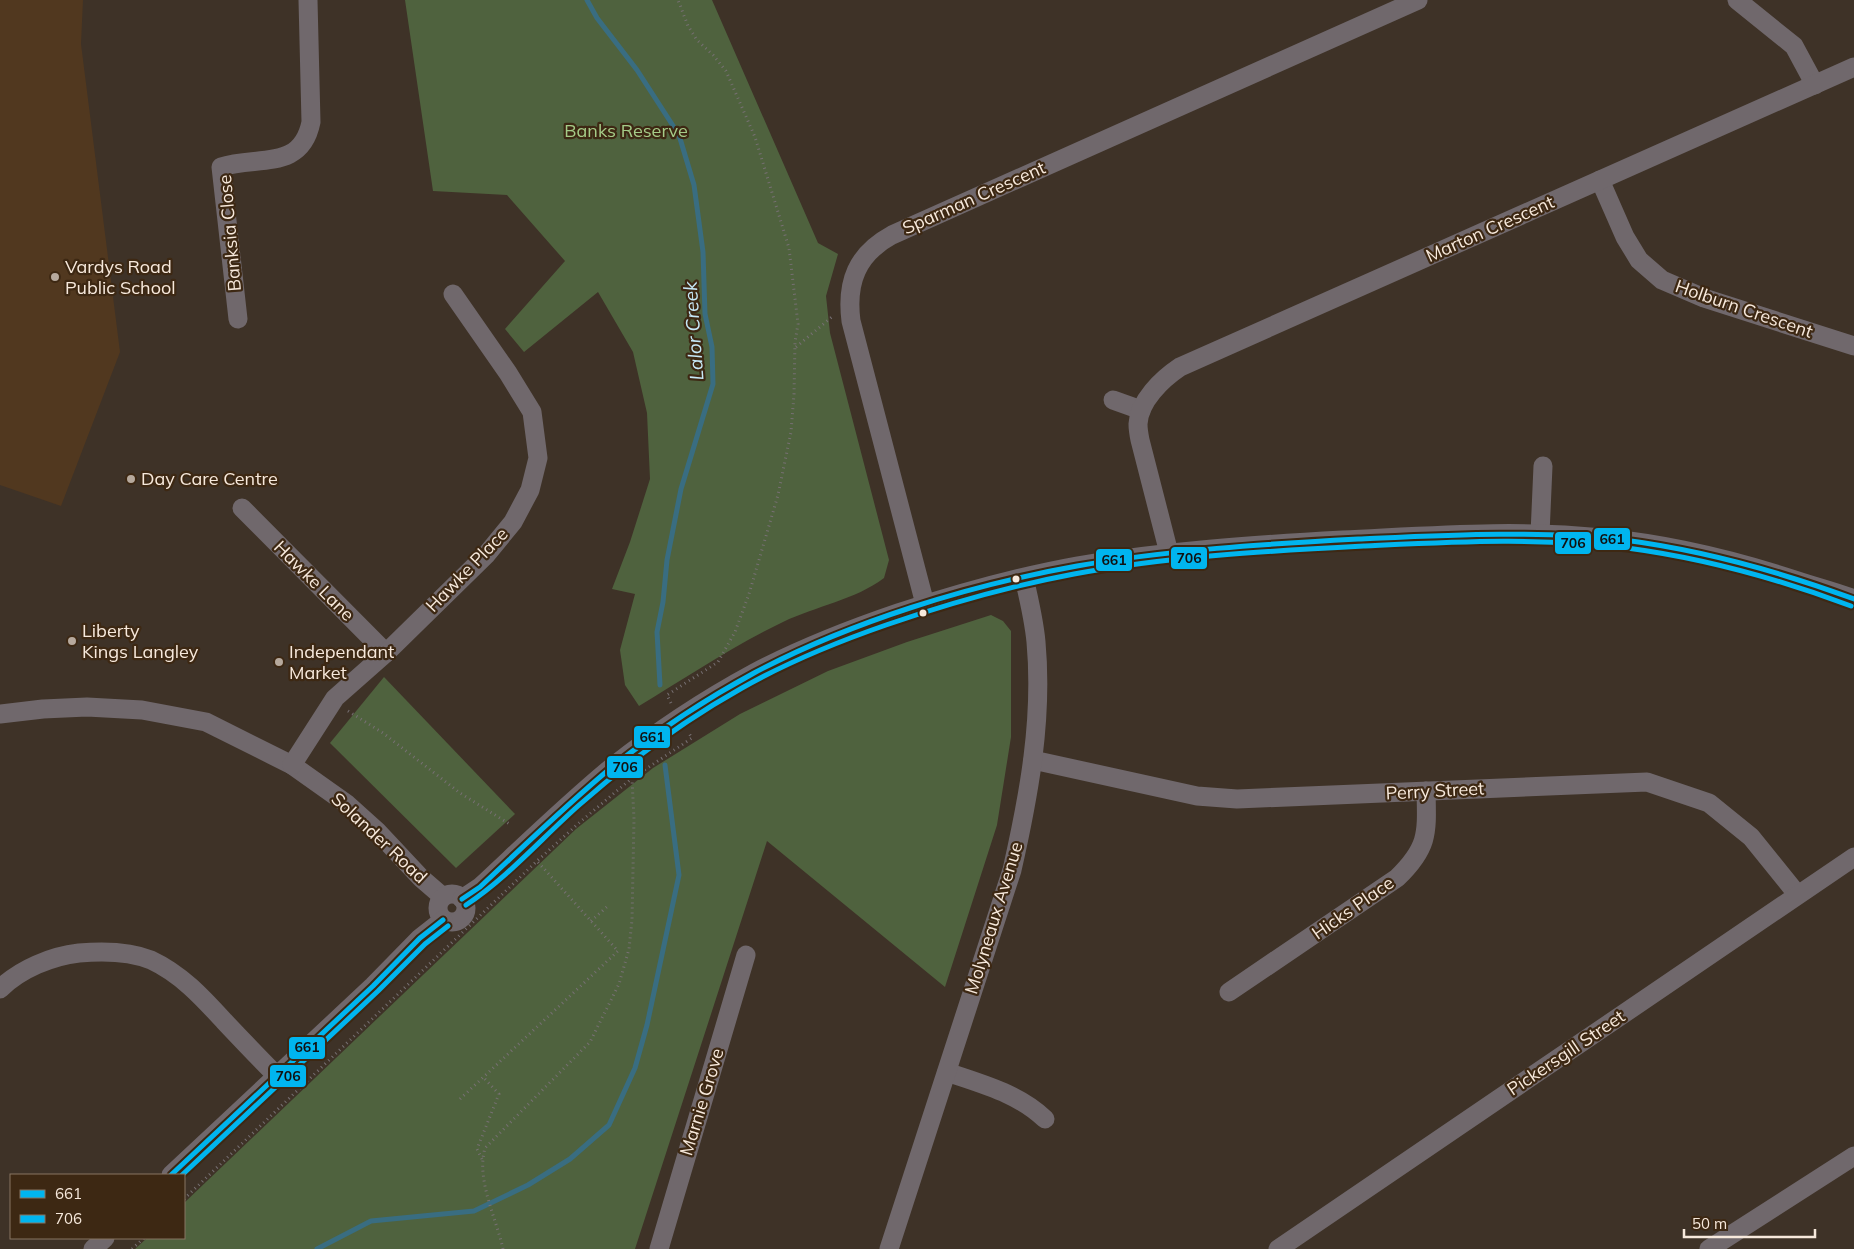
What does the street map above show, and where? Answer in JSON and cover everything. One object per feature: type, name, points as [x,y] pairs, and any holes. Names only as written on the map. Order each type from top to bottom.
[{"type":"street","name":"Banksia Close","points":[[238,319],[221,167],[232,163],[266,161],[284,157],[297,150],[308,136],[312,122],[308,0]]},
{"type":"street","name":"Sparman Crescent","points":[[925,604],[851,321],[848,303],[852,282],[866,254],[878,243],[892,235],[1418,0]]},
{"type":"street","points":[[1737,0],[1794,46],[1815,85]]},
{"type":"street","name":"Marton Crescent","points":[[1169,553],[1140,440],[1138,422],[1142,410],[1153,391],[1164,379],[1180,367],[1854,67]]},
{"type":"street","name":"Holburn Crescent","points":[[1600,180],[1625,237],[1639,260],[1662,280],[1704,298],[1854,346]]},
{"type":"street","name":"Hawke Place","points":[[292,765],[335,698],[386,653],[486,555],[513,522],[530,490],[538,458],[532,412],[508,372],[453,294]]},
{"type":"street","points":[[1113,400],[1142,410]]},
{"type":"street","points":[[1540,534],[1543,466]]},
{"type":"street","name":"Hawke Lane","points":[[242,508],[386,653]]},
{"type":"street","points":[[462,899],[480,887],[611,768],[679,718],[754,674],[790,655],[829,638],[925,604],[1076,566],[1226,547],[1498,534],[1540,534],[1600,537],[1714,556],[1756,567],[1854,599]]},
{"type":"street","name":"Molyneaux Avenue","points":[[889,1249],[1012,870],[1024,818],[1033,760],[1037,706],[1036,642],[1024,578]]},
{"type":"street","name":"Solander Road","points":[[0,714],[87,706],[142,710],[206,722],[292,765],[347,804],[377,831],[421,878],[443,897]]},
{"type":"street","name":"Perry Street","points":[[1033,760],[1198,796],[1236,799],[1647,782],[1709,803],[1751,837],[1797,894]]},
{"type":"street","name":"Hicks Place","points":[[1229,992],[1397,878],[1412,864],[1421,848],[1427,831],[1426,791]]},
{"type":"street","name":"Pickersgill Street","points":[[1278,1249],[1854,857]]},
{"type":"street","points":[[451,894],[462,899],[466,908],[461,919],[452,922],[443,920],[438,911],[438,906],[443,897],[451,894]]},
{"type":"street","points":[[172,1174],[373,986],[420,938],[443,920]]},
{"type":"street","points":[[0,988],[23,972],[47,960],[70,954],[99,951],[150,960],[181,978],[277,1076]]},
{"type":"street","name":"Marnie Grove","points":[[659,1249],[746,955]]},
{"type":"street","points":[[946,1072],[1006,1092],[1045,1119]]},
{"type":"street","points":[[1709,1249],[1854,1156]]},
{"type":"street","points":[[92,1249],[103,1239]]},
{"type":"path","points":[[668,695],[718,662],[735,632],[745,604],[778,495],[791,432],[798,324],[789,248],[755,136],[726,71],[714,55],[697,40],[688,26],[678,0]]},
{"type":"path","points":[[796,348],[848,303]]},
{"type":"path","points":[[335,698],[346,710],[383,734],[460,793],[511,825]]},
{"type":"path","points":[[185,1198],[537,861],[632,779],[692,738]]},
{"type":"path","points":[[482,1160],[485,1148],[590,1042],[620,984],[629,949],[632,920],[634,819],[632,779]]},
{"type":"path","points":[[460,1098],[618,951],[537,861]]},
{"type":"path","points":[[591,921],[609,905]]},
{"type":"path","points":[[483,1077],[499,1094],[477,1149],[482,1160],[487,1191],[503,1249]]},
{"type":"path","points":[[132,1249],[143,1239]]},
{"type":"shaded area","name":"Vardys Road Public School","points":[[0,0],[83,0],[81,44],[120,352],[61,506],[0,485]]},
{"type":"green space","name":"Banks Reserve","points":[[405,0],[712,0],[818,243],[838,254],[826,296],[830,333],[889,560],[884,578],[861,592],[796,616],[764,631],[639,706],[625,685],[620,650],[635,594],[612,589],[630,542],[650,479],[647,413],[633,352],[598,292],[524,352],[505,329],[565,261],[507,195],[433,191]]},
{"type":"green space","points":[[991,615],[1003,621],[1011,631],[1011,737],[997,825],[945,987],[767,841],[635,1249],[135,1249],[146,1239],[185,1239],[185,1202],[576,829],[653,768],[740,714],[828,671],[907,642]]},
{"type":"green space","points":[[384,677],[515,814],[456,868],[330,743]]},
{"type":"waterway","name":"Lalor Creek","points":[[587,0],[597,18],[637,70],[679,135],[694,185],[703,252],[705,314],[712,347],[713,384],[681,489],[667,560],[663,602],[657,632],[660,685]]},
{"type":"waterway","points":[[317,1249],[371,1221],[474,1211],[528,1185],[570,1159],[609,1125],[635,1068],[647,1025],[679,875],[665,765]]},
{"type":"transit line","name":"661","points":[[462,899],[480,887],[561,811],[612,767],[681,717],[735,683],[830,637],[870,622],[953,595],[1036,574],[1112,560],[1252,546],[1458,535],[1557,535],[1624,540],[1711,556],[1769,571],[1854,599]]},
{"type":"transit line","name":"706","points":[[466,905],[510,871],[578,806],[617,773],[657,742],[742,688],[813,653],[849,638],[932,610],[1026,584],[1110,568],[1256,552],[1463,542],[1529,541],[1627,548],[1684,557],[1769,578],[1851,606]]},
{"type":"transit line","name":"661","points":[[172,1174],[373,986],[420,938],[443,920]]},
{"type":"transit line","name":"706","points":[[183,1174],[378,991],[425,944],[448,926]]},
{"type":"place","name":"Vardys Road Public School","points":[[55,277]]},
{"type":"place","name":"Day Care Centre","points":[[131,479]]},
{"type":"place","name":"Liberty Kings Langley","points":[[72,641]]},
{"type":"place","name":"Independant Market","points":[[279,662]]}]
